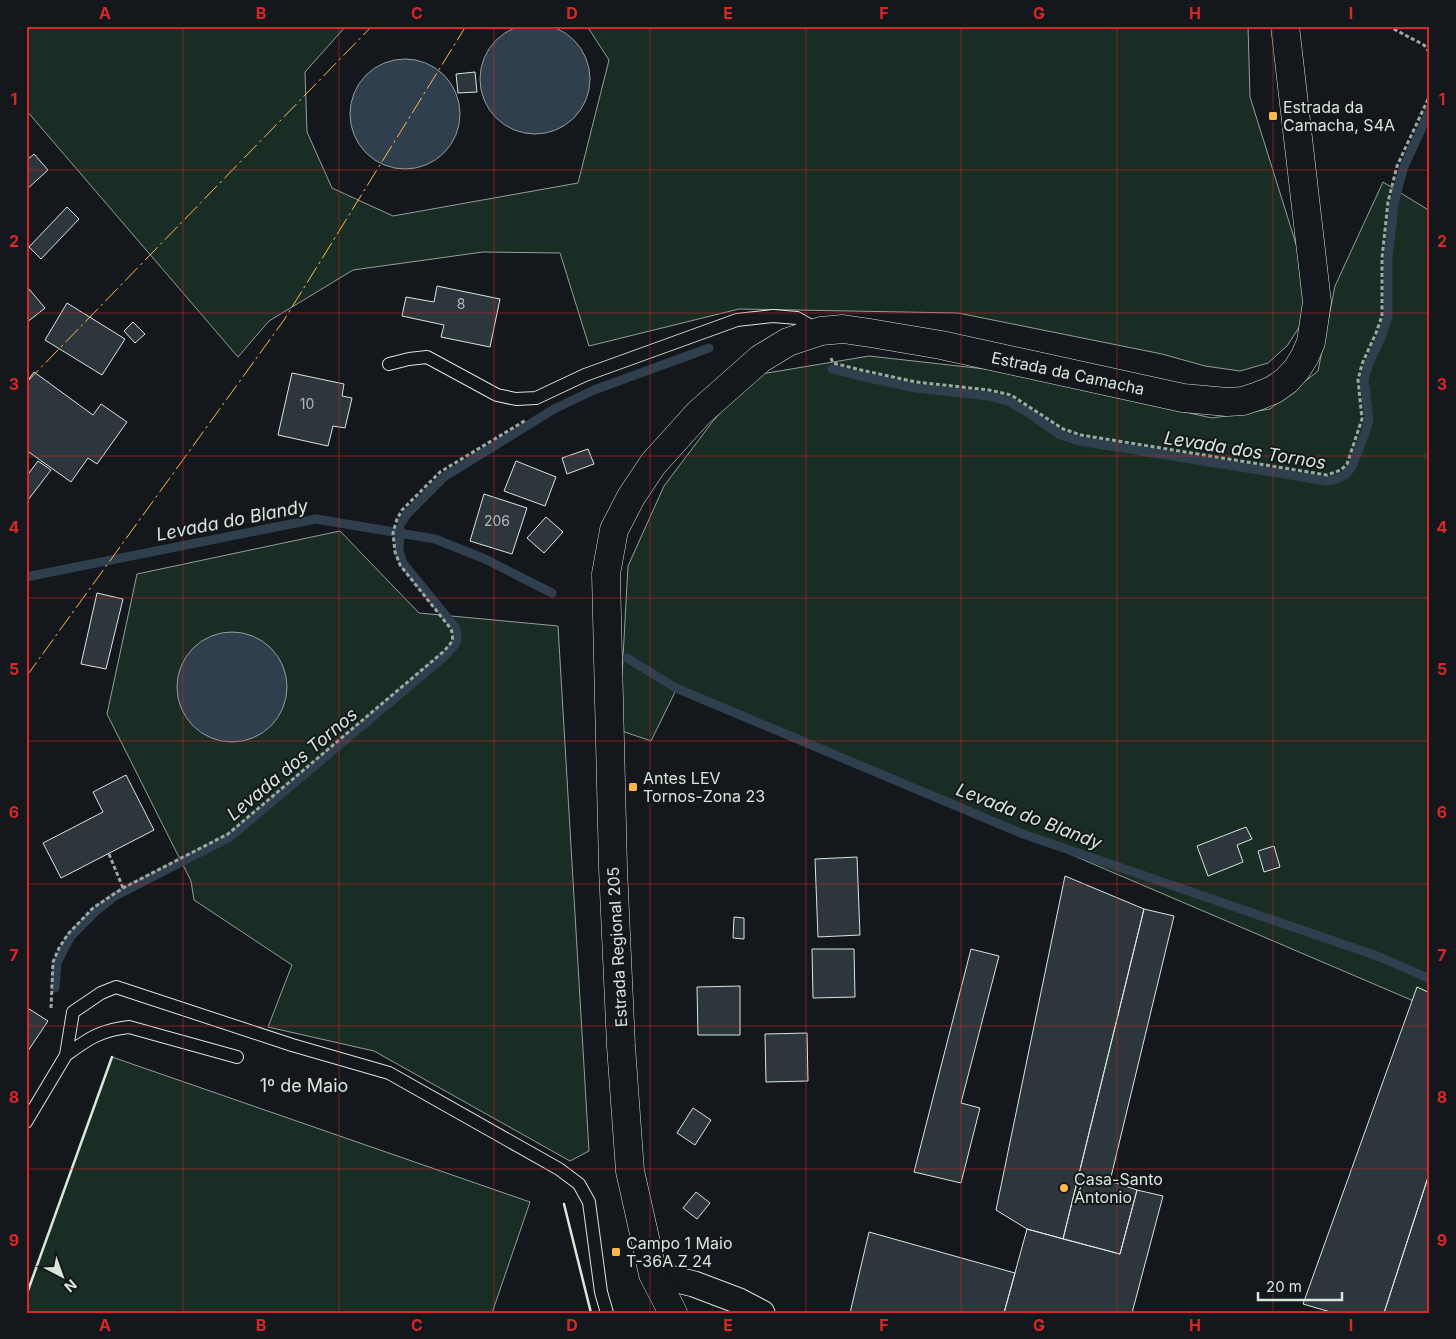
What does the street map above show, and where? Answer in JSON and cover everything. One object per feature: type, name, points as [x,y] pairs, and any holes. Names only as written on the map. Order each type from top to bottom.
[{"type":"main road","name":"Estrada da Camacha","points":[[606,574],[614,530],[631,496],[653,464],[699,413],[760,359],[788,342],[821,332],[842,329],[932,344],[1183,398],[1227,402],[1243,400],[1258,396],[1286,381],[1305,356],[1311,342],[1317,302],[1285,26]]},
{"type":"main road","name":"Estrada Regional 205","points":[[606,574],[613,868],[621,1046],[630,1171],[653,1274],[672,1312]]},
{"type":"street","points":[[653,1274],[694,1284],[739,1301],[762,1313]]},
{"type":"lane","points":[[389,364],[427,357],[497,395],[516,399],[536,398],[585,375],[737,320],[773,316],[797,318],[821,332]]},
{"type":"lane","points":[[26,1122],[66,1055],[73,1012],[101,993],[116,988],[292,1045],[389,1072],[559,1169],[579,1184],[589,1202],[601,1292],[607,1313]]},
{"type":"lane","points":[[66,1055],[90,1037],[114,1028],[129,1027],[237,1057]]},
{"type":"path","points":[[1388,26],[1424,45],[1430,53]]},
{"type":"path","points":[[821,332],[833,362],[916,382],[990,390],[1011,396],[1063,429],[1081,435],[1327,475],[1335,473],[1347,464],[1362,419],[1358,380],[1362,364],[1382,316],[1382,258],[1388,202],[1397,166],[1430,95]]},
{"type":"path","points":[[52,988],[53,962],[59,948],[68,934],[93,908],[123,888],[228,834],[444,652],[454,637],[451,630],[400,565],[395,552],[393,533],[397,519],[402,510],[440,472],[528,418],[536,398]]},
{"type":"path","points":[[109,854],[123,888]]},
{"type":"green space","points":[[34,26],[346,26],[305,72],[307,132],[332,188],[393,216],[578,183],[609,60],[587,26],[1248,26],[1250,97],[1311,292],[1302,323],[1287,346],[1268,363],[1240,371],[1205,366],[1162,354],[958,313],[739,309],[589,346],[560,253],[483,252],[353,270],[269,321],[238,357],[26,110],[26,31]]},
{"type":"green space","points":[[1383,182],[1430,211],[1430,1008],[677,688],[651,741],[619,730],[628,566],[664,486],[713,421],[755,375],[869,356],[994,370],[1212,418],[1270,409],[1318,371],[1335,286]]},
{"type":"green space","points":[[340,531],[419,613],[558,626],[589,1151],[570,1161],[374,1051],[268,1027],[292,965],[194,900],[191,881],[107,714],[137,574]]},
{"type":"green space","points":[[112,1057],[530,1202],[492,1313],[26,1313],[26,1296]]},
{"type":"water","points":[[535,24],[556,28],[574,40],[586,58],[590,79],[586,100],[574,118],[556,130],[535,134],[514,130],[496,118],[484,100],[480,79],[484,58],[496,40],[514,28]]},
{"type":"water","points":[[405,59],[426,63],[444,75],[456,93],[460,114],[456,135],[444,153],[426,165],[405,169],[384,165],[366,153],[354,135],[350,114],[354,93],[366,75],[384,63]]},
{"type":"water","points":[[232,632],[253,636],[271,648],[283,666],[287,687],[283,708],[271,726],[253,738],[232,742],[211,738],[193,726],[181,708],[177,687],[181,666],[193,648],[211,636]]},
{"type":"building","points":[[475,72],[477,92],[458,93],[456,74]]},
{"type":"building","points":[[34,154],[48,170],[26,190],[26,161]]},
{"type":"building","points":[[67,207],[79,219],[41,259],[29,247]]},
{"type":"building","points":[[437,286],[500,299],[490,347],[441,337],[444,325],[402,316],[406,297],[434,302]]},
{"type":"building","points":[[29,289],[45,308],[26,323],[26,292]]},
{"type":"building","points":[[67,303],[125,339],[102,375],[45,340]]},
{"type":"building","points":[[133,322],[145,334],[135,343],[124,331]]},
{"type":"building","points":[[34,372],[93,415],[101,404],[127,422],[97,464],[88,458],[71,482],[26,450],[26,383]]},
{"type":"building","points":[[292,373],[344,384],[342,396],[352,398],[345,428],[333,426],[328,446],[278,435]]},
{"type":"building","points":[[588,449],[594,464],[567,474],[562,458]]},
{"type":"building","points":[[38,461],[51,470],[28,500],[26,498],[26,477]]},
{"type":"building","points":[[516,461],[556,477],[545,506],[504,491]]},
{"type":"building","points":[[484,494],[527,508],[512,554],[470,541]]},
{"type":"building","points":[[546,517],[563,532],[544,553],[527,538]]},
{"type":"building","points":[[97,593],[123,599],[106,669],[81,664]]},
{"type":"building","points":[[126,775],[154,830],[61,878],[43,843],[103,812],[93,792]]},
{"type":"building","points":[[1246,827],[1252,839],[1237,845],[1243,862],[1208,876],[1197,846]]},
{"type":"building","points":[[1274,846],[1280,867],[1264,872],[1258,851]]},
{"type":"building","points":[[857,857],[860,935],[818,937],[815,859]]},
{"type":"building","points":[[1065,876],[1144,909],[1063,1239],[1027,1229],[996,1210]]},
{"type":"building","points":[[1144,909],[1174,916],[1110,1181],[1137,1190],[1120,1254],[1063,1239]]},
{"type":"building","points":[[734,917],[744,918],[744,939],[733,938]]},
{"type":"building","points":[[812,949],[854,949],[855,997],[813,998]]},
{"type":"building","points":[[971,949],[999,956],[961,1103],[980,1108],[961,1183],[914,1172]]},
{"type":"building","points":[[740,986],[740,1035],[698,1035],[697,987]]},
{"type":"building","points":[[1417,987],[1430,993],[1430,1171],[1384,1313],[1334,1313],[1303,1304]]},
{"type":"building","points":[[26,1007],[48,1021],[26,1054]]},
{"type":"building","points":[[807,1033],[808,1081],[766,1082],[765,1034]]},
{"type":"building","points":[[693,1108],[711,1120],[695,1145],[677,1133]]},
{"type":"building","points":[[1430,1171],[1430,1313],[1384,1313]]},
{"type":"building","points":[[1137,1190],[1163,1196],[1132,1313],[1004,1313],[1027,1229],[1120,1254]]},
{"type":"building","points":[[696,1192],[710,1203],[697,1219],[683,1208]]},
{"type":"building","points":[[869,1232],[1015,1273],[1004,1313],[850,1313]]},
{"type":"waterway","name":"Levada dos Tornos","points":[[832,369],[916,388],[988,396],[1008,401],[1060,435],[1079,441],[1327,481],[1337,479],[1345,475],[1352,467],[1369,420],[1364,380],[1388,317],[1388,259],[1394,204],[1403,169],[1430,110]]},
{"type":"waterway","name":"Levada dos Tornos","points":[[402,522],[407,514],[444,477],[554,409],[594,390],[709,348]]},
{"type":"waterway","name":"Levada do Blandy","points":[[26,577],[316,519],[435,539],[485,559],[552,593]]},
{"type":"waterway","name":"Levada dos Tornos","points":[[55,988],[57,963],[63,951],[71,936],[96,911],[115,896],[230,837],[446,655],[455,645],[457,639],[455,627],[403,563],[399,552],[400,529]]},
{"type":"waterway","name":"Levada do Blandy","points":[[627,658],[676,688],[1023,834],[1380,957],[1430,979]]},
{"type":"wall","points":[[26,1296],[112,1057]]},
{"type":"wall","points":[[564,1204],[591,1313]]},
{"type":"power","points":[[26,383],[372,26]]},
{"type":"power","points":[[26,677],[284,320],[466,26]]},
{"type":"place","name":"Estrada da Camacha, S4A","points":[[1273,116]]},
{"type":"place","name":"Antes LEV Tornos-Zona 23","points":[[633,787]]},
{"type":"place","name":"Casa-Santo Ántonio","points":[[1064,1188]]},
{"type":"place","name":"Campo 1 Maio T-36A Z 24","points":[[616,1252]]},
{"type":"district","name":"1º de Maio","points":[[304,1085]]}]
